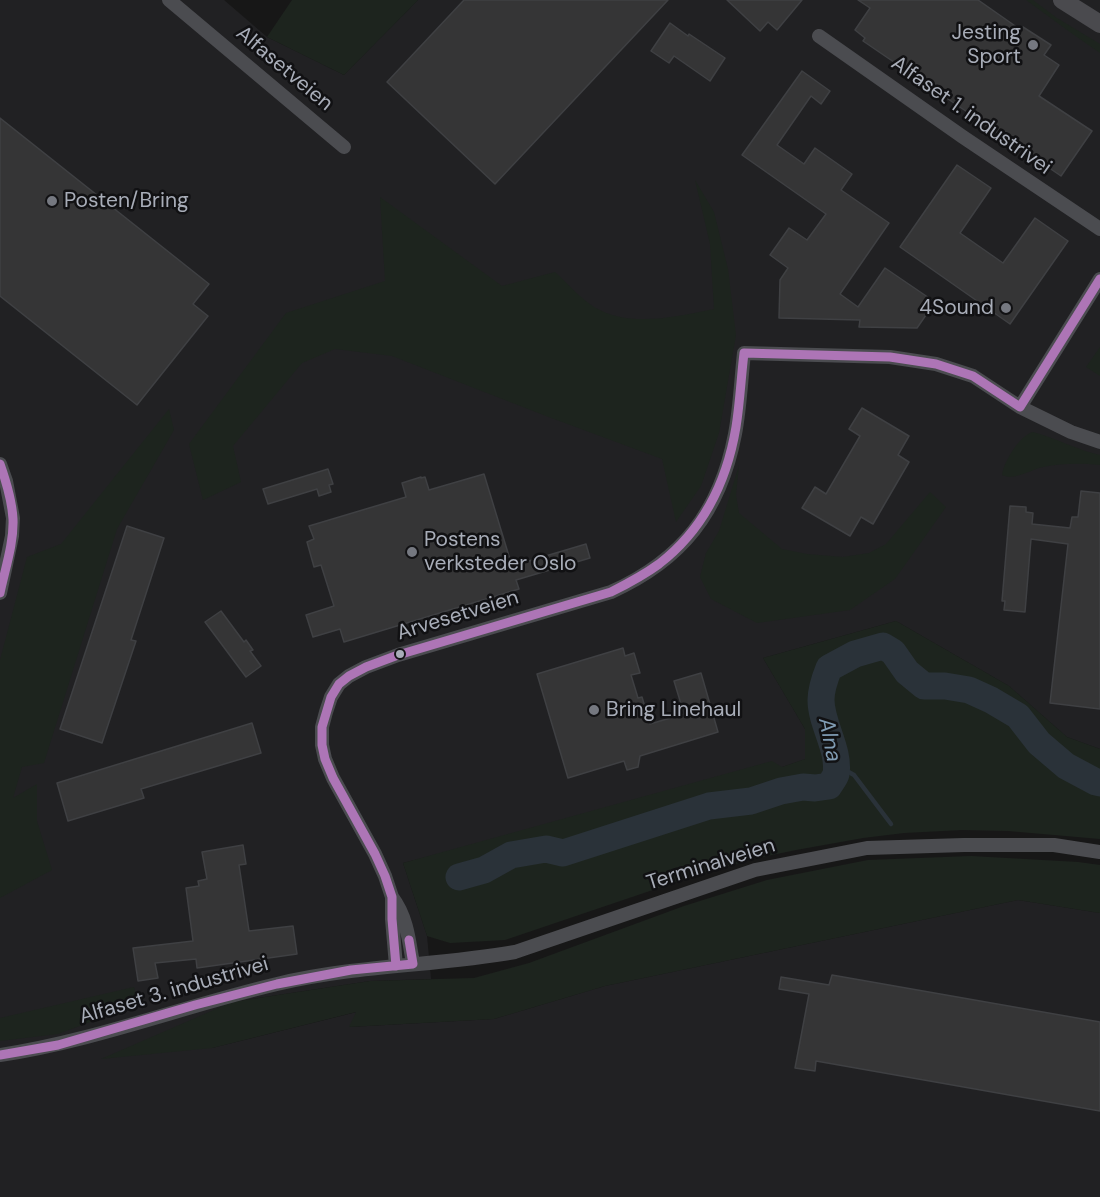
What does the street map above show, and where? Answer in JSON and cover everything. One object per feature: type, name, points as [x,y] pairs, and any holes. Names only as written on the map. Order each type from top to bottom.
[{"type":"main road","points":[[1062,0],[1100,24]]},
{"type":"street","name":"Alfasetveien","points":[[169,0],[344,147]]},
{"type":"street","name":"Alfaset 1. industrivei","points":[[819,36],[1100,229]]},
{"type":"street","points":[[1100,279],[1020,407],[1071,432],[1100,442]]},
{"type":"street","name":"Arvesetveien","points":[[392,897],[375,854],[325,759],[322,727],[331,697],[339,684],[358,671],[398,655],[610,592],[642,576],[672,555],[708,510],[723,477],[735,433],[744,353],[890,357],[936,364],[972,376],[1020,407]]},
{"type":"street","points":[[0,464],[6,481],[13,518],[0,593]]},
{"type":"street","name":"Terminalveien","points":[[396,966],[515,952],[755,870],[867,848],[1054,845],[1100,852]]},
{"type":"street","points":[[392,897],[400,907],[404,918],[413,964]]},
{"type":"street","points":[[392,897],[396,966]]},
{"type":"street","name":"Alfaset 3. industrivei","points":[[0,1055],[58,1045],[276,984],[351,970],[396,966]]},
{"type":"shaded area","points":[[0,0],[224,0],[267,37],[344,75],[418,0],[1100,0],[1100,749],[1067,737],[1009,686],[896,621],[763,658],[805,729],[806,759],[403,863],[427,936],[431,979],[370,981],[232,1002],[212,1048],[357,1012],[350,1027],[494,1019],[605,986],[1018,900],[1100,913],[1100,1197],[0,1197]]},
{"type":"shaded area","points":[[292,0],[418,0],[344,75],[267,37]]},
{"type":"shaded area","points":[[1026,0],[1033,0],[1057,18],[1100,44],[1100,53],[1074,35]]},
{"type":"shaded area","points":[[695,180],[714,212],[728,269],[736,335],[719,433],[701,486],[676,522],[662,459],[392,356],[335,349],[302,363],[233,446],[241,482],[203,500],[189,444],[286,313],[385,281],[380,197],[502,286],[555,272],[594,307],[622,317],[652,319],[714,309],[710,244]]},
{"type":"shaded area","points":[[1100,347],[1100,376],[1086,367]]},
{"type":"shaded area","points":[[169,409],[174,430],[117,529],[44,763],[22,767],[13,798],[37,784],[37,821],[52,870],[0,898],[0,660],[27,557],[61,544]]},
{"type":"shaded area","points":[[1033,432],[1100,455],[1100,465],[1057,465],[1012,477],[1002,475],[1013,449],[1023,438]]},
{"type":"shaded area","points":[[739,465],[736,495],[739,513],[782,549],[843,557],[869,553],[886,544],[930,492],[946,507],[895,579],[850,610],[757,623],[711,599],[700,577],[706,553],[719,531]]},
{"type":"shaded area","points":[[896,621],[1009,686],[1067,737],[1100,749],[1100,839],[1008,831],[962,830],[863,838],[753,859],[697,875],[505,940],[450,943],[427,936],[403,863],[772,761],[782,767],[805,759],[805,729],[763,658]]},
{"type":"shaded area","points":[[971,856],[1100,865],[1100,913],[1018,900],[605,986],[494,1019],[349,1027],[356,1012],[212,1048],[101,1059],[232,1002],[370,981],[474,978],[529,963],[684,906],[767,880],[868,860]]},
{"type":"shaded area","points":[[134,987],[139,1004],[58,1034],[0,1041],[0,1018]]},
{"type":"building","points":[[464,0],[668,0],[495,184],[387,82]]},
{"type":"building","points":[[727,0],[802,0],[777,30],[768,22],[760,31]]},
{"type":"building","points":[[858,0],[978,0],[1021,30],[1023,27],[1051,45],[1044,55],[1059,65],[1039,96],[1092,131],[1061,176],[863,41],[865,38],[855,30],[870,8]]},
{"type":"building","points":[[670,23],[725,58],[710,81],[674,56],[669,63],[651,51]]},
{"type":"building","points":[[802,71],[830,91],[821,104],[811,96],[777,145],[804,164],[815,148],[852,174],[841,190],[889,223],[840,294],[858,307],[885,268],[935,302],[917,328],[859,327],[860,320],[779,318],[780,280],[788,268],[770,255],[789,228],[807,240],[826,214],[742,155]]},
{"type":"building","name":"Posten/Bring","points":[[0,118],[209,284],[193,304],[208,316],[137,405],[0,296]]},
{"type":"building","points":[[957,165],[991,188],[960,233],[1003,263],[1035,218],[1068,241],[1010,324],[900,247]]},
{"type":"building","points":[[862,408],[909,436],[898,455],[909,462],[873,524],[861,517],[850,536],[802,508],[815,487],[826,494],[860,436],[849,429]]},
{"type":"building","points":[[328,469],[333,484],[329,485],[331,492],[319,496],[317,489],[268,504],[263,489]]},
{"type":"building","name":"Postens verksteder Oslo","points":[[484,474],[512,566],[586,544],[590,558],[516,580],[519,589],[344,642],[340,629],[313,637],[306,615],[334,606],[321,565],[314,567],[307,542],[314,539],[309,526],[406,497],[402,483],[421,477],[425,477],[429,490]]},
{"type":"building","points":[[1081,491],[1100,493],[1100,709],[1050,703],[1068,544],[1031,539],[1025,612],[1004,610],[1005,601],[1002,601],[1010,506],[1026,507],[1026,512],[1033,513],[1032,524],[1070,528],[1072,517],[1078,517]]},
{"type":"building","points":[[127,526],[164,538],[131,640],[136,641],[102,743],[60,729]]},
{"type":"building","points":[[221,611],[244,642],[246,640],[253,650],[250,651],[261,666],[246,677],[205,622]]},
{"type":"building","name":"Bring Linehaul","points":[[623,648],[625,656],[634,653],[640,673],[631,675],[638,698],[642,697],[650,724],[684,714],[674,681],[701,673],[718,732],[640,756],[638,767],[627,770],[624,761],[568,778],[537,674]]},
{"type":"building","points":[[252,723],[261,753],[141,789],[144,798],[68,821],[57,783]]},
{"type":"building","points":[[243,845],[246,864],[239,865],[249,931],[293,926],[297,954],[197,968],[196,959],[155,963],[158,978],[138,981],[133,948],[193,941],[186,888],[199,886],[198,881],[207,879],[202,852]]},
{"type":"building","points":[[832,975],[1100,1022],[1100,1111],[816,1061],[815,1071],[795,1068],[809,994],[779,989],[781,977],[829,985]]},
{"type":"waterway","name":"Alna","points":[[459,877],[484,870],[511,855],[546,849],[563,853],[709,806],[751,801],[781,791],[803,787],[829,786],[835,776],[837,765],[821,700],[829,668],[855,654],[883,646],[893,652],[907,672],[924,686],[945,686],[969,690],[1018,716],[1039,743],[1066,766],[1100,783]]},
{"type":"waterway","points":[[836,765],[854,775],[891,824]]},
{"type":"transit line","points":[[396,966],[392,897],[385,876],[333,778],[322,745],[322,727],[331,697],[339,684],[366,667],[398,655],[611,592],[659,564],[675,551],[711,503],[726,466],[736,427],[744,353],[890,357],[936,364],[973,376],[1020,407],[1100,279]]},
{"type":"transit line","points":[[0,464],[13,519],[11,547],[0,593]]},
{"type":"transit line","points":[[0,1055],[58,1045],[277,984],[351,970],[413,964],[409,940]]},
{"type":"place","name":"Jesting Sport","points":[[1033,45]]},
{"type":"place","name":"Posten/Bring","points":[[52,201]]},
{"type":"place","name":"4Sound","points":[[1006,308]]},
{"type":"place","name":"Postens verksteder Oslo","points":[[412,552]]},
{"type":"place","name":"Bring Linehaul","points":[[594,710]]}]
